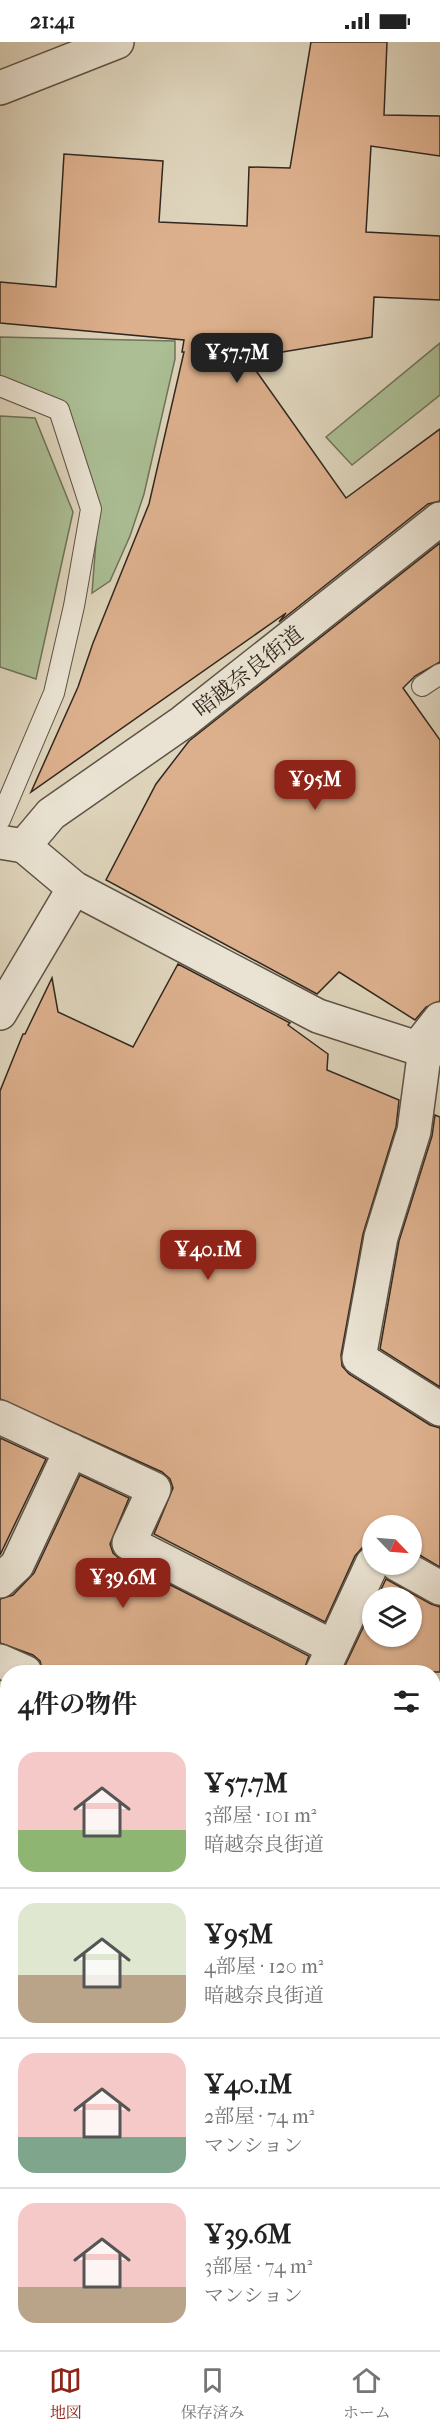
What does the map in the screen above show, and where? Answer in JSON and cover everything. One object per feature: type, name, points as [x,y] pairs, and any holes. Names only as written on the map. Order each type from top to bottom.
[{"type":"street","points":[[0,88],[117,42]]},
{"type":"street","name":"暗越奈良街道","points":[[12,844],[183,722],[440,519]]},
{"type":"street","points":[[12,844],[74,888],[318,1016],[427,1049]]},
{"type":"street","points":[[0,1013],[74,888]]},
{"type":"street","points":[[440,1019],[427,1049],[414,1131],[381,1237],[359,1358],[440,1409]]},
{"type":"street","points":[[0,1417],[154,1489],[129,1543],[327,1660],[367,1575]]},
{"type":"street","points":[[0,1581],[17,1565],[71,1450]]},
{"type":"street","points":[[417,1575],[440,1588]]},
{"type":"lane","points":[[0,386],[59,410],[91,509],[74,606],[54,693],[0,820]]},
{"type":"lane","points":[[422,686],[440,674]]},
{"type":"green space","points":[[0,337],[175,341],[175,359],[144,494],[130,536],[110,581],[92,593],[99,502],[66,404],[0,376]]},
{"type":"green space","points":[[440,343],[440,395],[352,465],[326,437]]},
{"type":"green space","points":[[0,416],[35,418],[73,512],[36,679],[0,667]]},
{"type":"building","points":[[311,42],[387,42],[384,115],[440,116],[440,156],[371,146],[366,232],[440,236],[440,300],[374,297],[372,337],[247,358],[346,498],[440,429],[440,501],[428,504],[279,622],[286,613],[31,792],[78,687],[93,643],[149,504],[184,352],[182,352],[184,340],[0,323],[0,282],[56,287],[64,154],[163,161],[159,222],[247,226],[249,167],[290,168]]},
{"type":"building","points":[[440,543],[440,662],[415,676],[403,688],[440,740],[440,1001],[426,1007],[415,1020],[339,972],[317,994],[106,880],[156,784],[189,741]]},
{"type":"building","points":[[178,964],[290,1023],[288,1025],[328,1054],[327,1070],[399,1100],[396,1127],[363,1234],[341,1355],[342,1366],[349,1374],[430,1425],[440,1428],[440,1567],[422,1556],[422,1515],[362,1515],[362,1548],[355,1556],[325,1622],[154,1534],[173,1488],[170,1479],[162,1472],[0,1399],[0,1091],[23,1034],[52,978],[58,1012],[133,1047]]},
{"type":"building","points":[[435,1115],[440,1117],[440,1387],[380,1349],[399,1241],[432,1136]]},
{"type":"building","points":[[0,1438],[46,1459],[0,1555]]},
{"type":"building","points":[[80,1475],[129,1498],[110,1544],[113,1553],[120,1559],[309,1656],[306,1665],[41,1665],[33,1655],[0,1643],[0,1599],[13,1595],[34,1573]]},
{"type":"building","points":[[386,1579],[400,1587],[382,1587]]},
{"type":"building","points":[[422,1599],[440,1607],[440,1665],[345,1665],[362,1630],[362,1647],[422,1647]]}]
